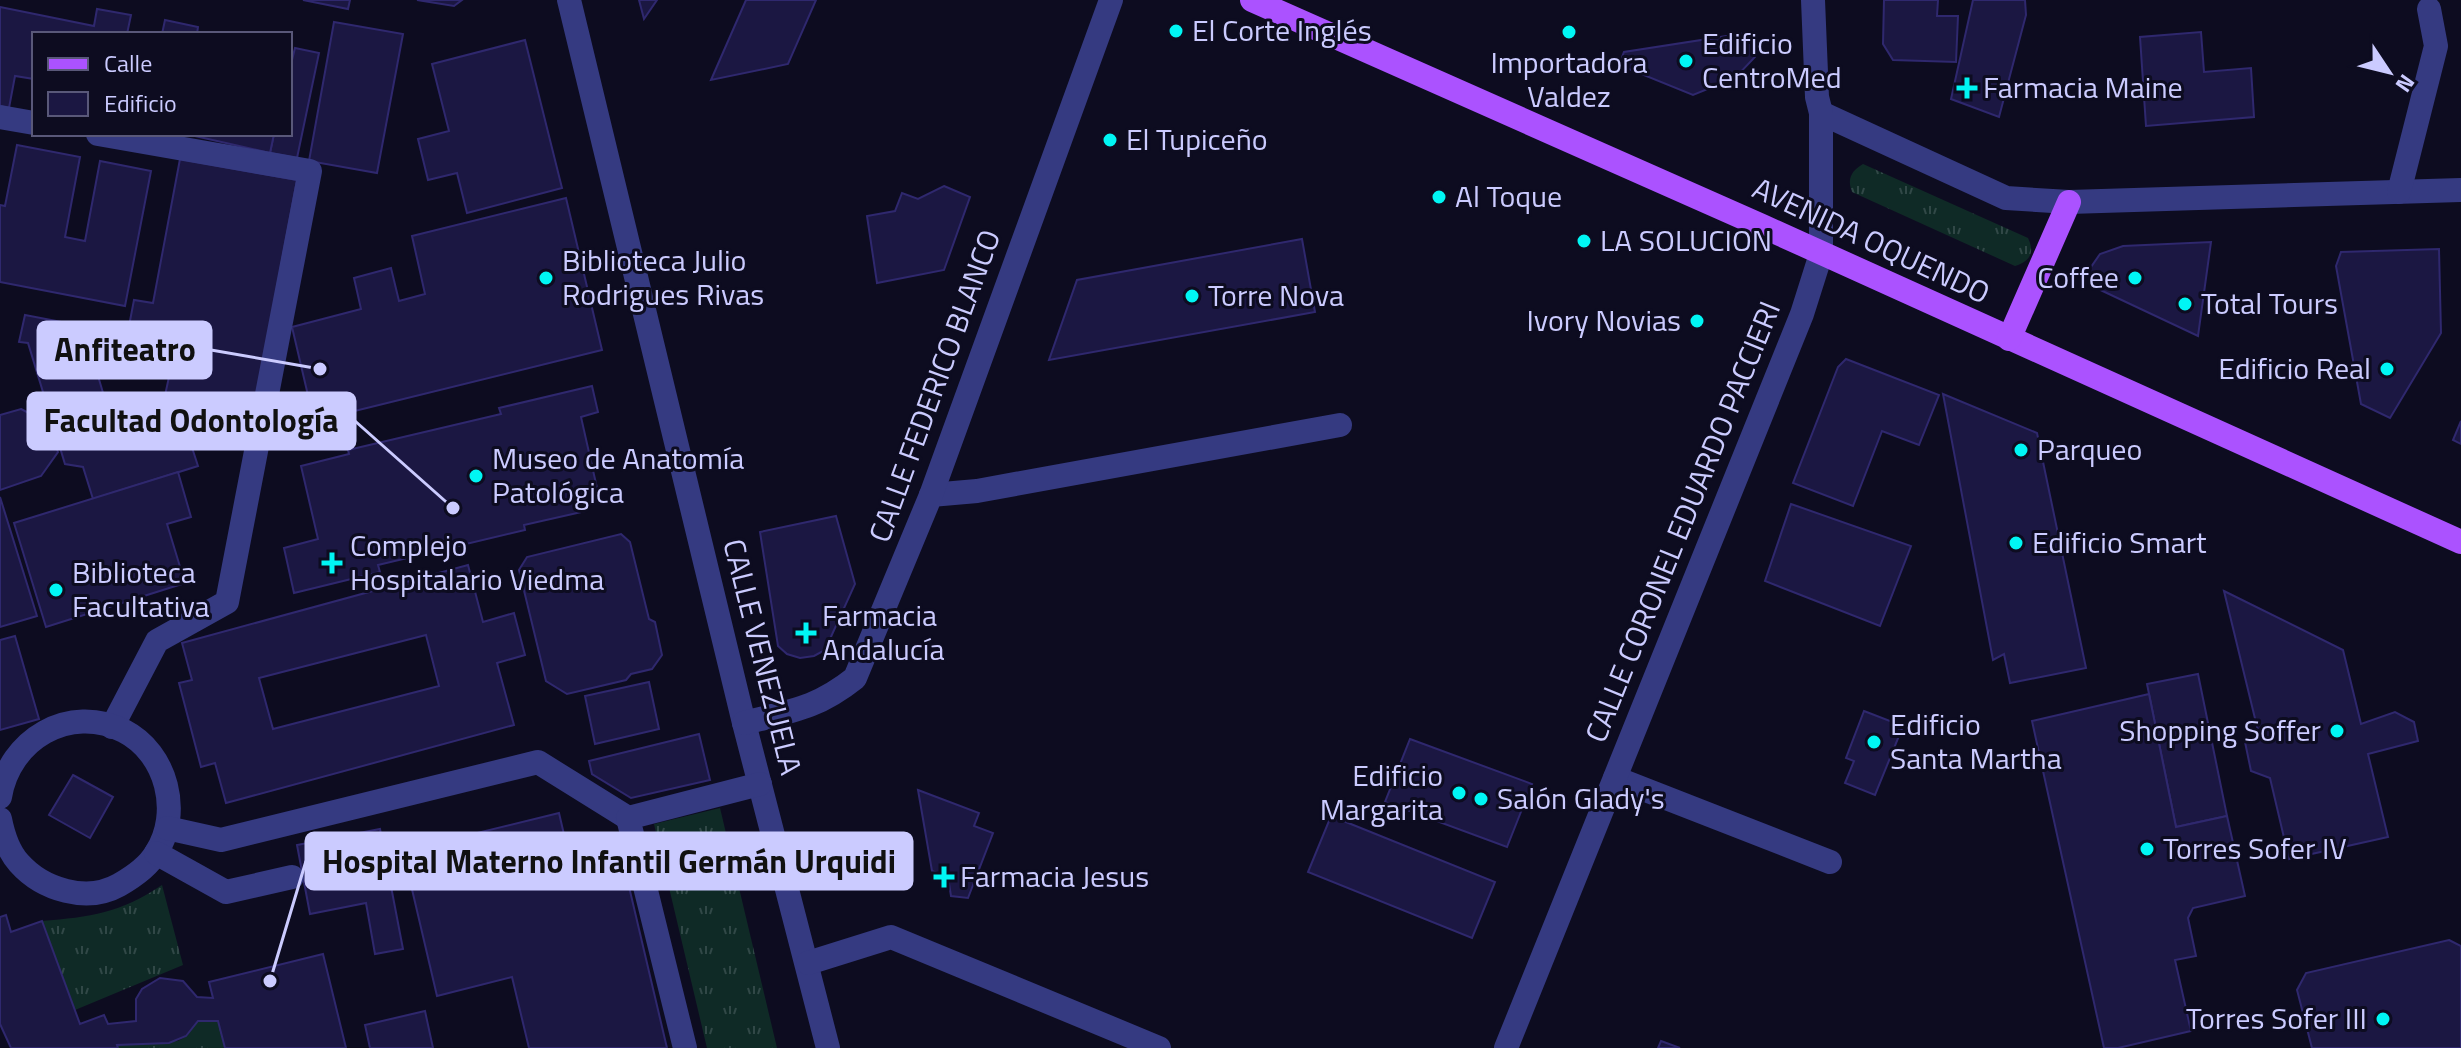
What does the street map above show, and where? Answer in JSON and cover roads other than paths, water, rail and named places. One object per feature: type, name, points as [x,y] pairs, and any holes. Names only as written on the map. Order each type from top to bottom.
[{"type":"main road","name":"AVENIDA OQUENDO","points":[[1252,0],[2461,542]]},
{"type":"main road","points":[[2009,339],[2069,202]]},
{"type":"street","name":"CALLE VENEZUELA","points":[[569,0],[744,723],[828,1048]]},
{"type":"street","name":"CALLE FEDERICO BLANCO","points":[[744,723],[814,705],[855,678],[931,495],[1111,0]]},
{"type":"street","name":"CALLE CORONEL EDUARDO PACCIERI","points":[[1506,1048],[1802,314],[1821,254],[1821,113],[1817,97],[1813,0]]},
{"type":"street","points":[[2399,192],[2436,46],[2429,9]]},
{"type":"street","points":[[1821,113],[2006,198],[2069,202],[2461,190]]},
{"type":"street","points":[[0,117],[32,123]]},
{"type":"street","points":[[109,136],[310,171],[227,602],[157,641],[112,727]]},
{"type":"street","points":[[931,495],[977,491],[1340,425]]},
{"type":"street","points":[[0,797],[3,780],[17,753],[39,734],[67,723],[96,722],[125,731],[148,750],[164,775],[170,801],[167,828],[156,853],[138,873],[115,887],[89,893],[62,890],[37,880],[5,852],[0,819]]},
{"type":"street","points":[[167,828],[221,840],[538,762],[628,818],[685,1048]]},
{"type":"street","points":[[1615,778],[1830,862]]},
{"type":"street","points":[[628,818],[760,784]]},
{"type":"street","points":[[156,853],[226,892],[292,877]]},
{"type":"street","points":[[808,963],[891,937],[1159,1048]]},
{"type":"place","name":"El Corte Inglés","points":[[1176,31]]},
{"type":"place","name":"Importadora Valdez","points":[[1569,32]]},
{"type":"place","name":"Edificio CentroMed","points":[[1686,61]]},
{"type":"place","name":"Farmacia Maine","points":[[1967,88]]},
{"type":"place","name":"El Tupiceño","points":[[1110,140]]},
{"type":"place","name":"Al Toque","points":[[1439,197]]},
{"type":"place","name":"LA SOLUCION","points":[[1584,241]]},
{"type":"place","name":"Biblioteca Julio Rodrigues Rivas","points":[[546,278]]},
{"type":"place","name":"Coffee","points":[[2135,278]]},
{"type":"place","name":"Torre Nova","points":[[1192,296]]},
{"type":"place","name":"Total Tours","points":[[2185,304]]},
{"type":"place","name":"Ivory Novias","points":[[1697,321]]},
{"type":"place","name":"Anfiteatro","points":[[320,369]]},
{"type":"place","name":"Edificio Real","points":[[2387,369]]},
{"type":"place","name":"Parqueo","points":[[2021,450]]},
{"type":"place","name":"Museo de Anatomía Patológica","points":[[476,476]]},
{"type":"place","name":"Facultad Odontología","points":[[453,508]]},
{"type":"place","name":"Edificio Smart","points":[[2016,543]]},
{"type":"place","name":"Complejo Hospitalario Viedma","points":[[332,563]]},
{"type":"place","name":"Biblioteca Facultativa","points":[[56,590]]},
{"type":"place","name":"Farmacia Andalucía","points":[[806,633]]},
{"type":"place","name":"Shopping Soffer","points":[[2337,731]]},
{"type":"place","name":"Edificio Santa Martha","points":[[1874,742]]},
{"type":"place","name":"Edificio Margarita","points":[[1459,793]]},
{"type":"place","name":"Salón Glady's","points":[[1481,799]]},
{"type":"place","name":"Torres Sofer IV","points":[[2147,849]]},
{"type":"place","name":"Farmacia Jesus","points":[[944,877]]},
{"type":"place","name":"Hospital Materno Infantil Germán Urquidi","points":[[270,981]]},
{"type":"place","name":"Torres Sofer III","points":[[2383,1019]]}]
